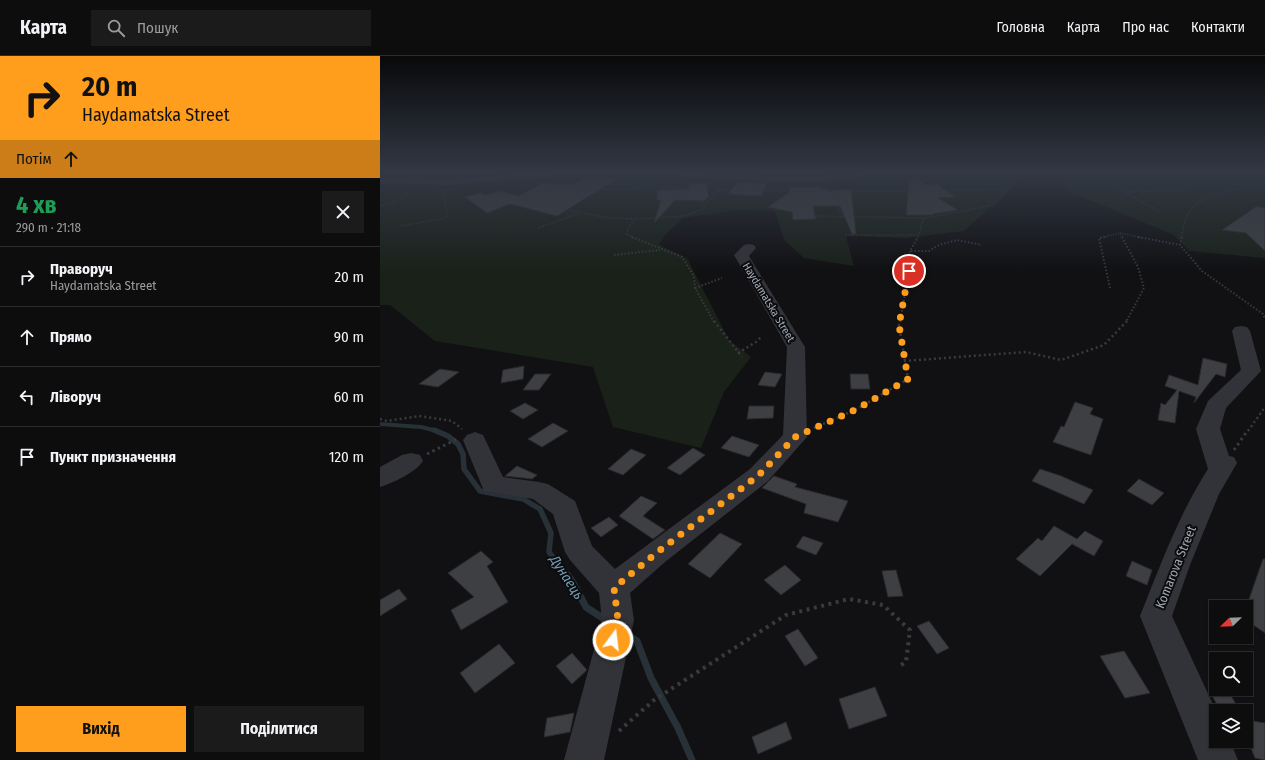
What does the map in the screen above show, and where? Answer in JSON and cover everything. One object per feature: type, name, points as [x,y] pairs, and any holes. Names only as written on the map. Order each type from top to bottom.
[{"type":"street","name":"Haydamatska Street","points":[[749,248],[741,255],[796,347],[795,437]]},
{"type":"street","points":[[1223,466],[1208,429],[1216,406],[1251,371],[1241,331]]},
{"type":"street","points":[[614,588],[655,554],[759,475],[795,437]]},
{"type":"street","points":[[469,438],[493,485],[538,491],[565,508],[580,552],[614,588],[615,630],[584,760]]},
{"type":"street","points":[[380,478],[411,461]]},
{"type":"street","name":"Komarova Street","points":[[1218,760],[1156,616],[1175,565],[1206,493],[1223,466]]},
{"type":"path","points":[[401,226],[440,219],[448,216],[446,206]]},
{"type":"path","points":[[552,207],[578,214],[611,219],[636,220],[699,212],[704,206]]},
{"type":"path","points":[[838,206],[841,216]]},
{"type":"path","points":[[813,216],[926,218],[985,206]]},
{"type":"path","points":[[1150,206],[1159,211]]},
{"type":"path","points":[[1180,245],[1188,213],[1195,206]]},
{"type":"path","points":[[538,228],[578,214]]},
{"type":"path","points":[[795,437],[857,409],[908,379],[899,325],[905,294],[910,251],[919,235],[923,220],[926,218]]},
{"type":"path","points":[[636,220],[629,226],[627,234],[661,250],[682,257],[694,276],[695,288],[717,326],[742,357]]},
{"type":"path","points":[[904,361],[1026,352],[1062,360],[1104,345],[1126,322],[1144,288],[1138,267],[1120,233]]},
{"type":"path","points":[[1110,288],[1099,238],[1120,233],[1180,245],[1202,271],[1262,314],[1265,319]]},
{"type":"path","points":[[846,235],[919,235]]},
{"type":"path","points":[[910,251],[929,251],[939,245],[957,240],[982,245]]},
{"type":"path","points":[[614,256],[661,250]]},
{"type":"path","points":[[695,288],[722,278]]},
{"type":"path","points":[[738,353],[756,342],[761,337]]},
{"type":"path","points":[[1223,466],[1265,407]]},
{"type":"path","points":[[380,419],[388,421],[419,416],[452,421],[469,438],[438,448]]},
{"type":"path","points":[[615,735],[654,700],[786,615],[849,599],[883,604],[910,630],[906,662],[901,665]]},
{"type":"shaded area","points":[[380,206],[992,206],[964,231],[905,238],[846,236],[854,266],[804,258],[784,240],[775,211],[735,210],[683,218],[664,236],[659,245],[687,258],[729,340],[751,357],[724,392],[701,448],[613,427],[593,367],[435,341],[390,305],[380,305]]},
{"type":"shaded area","points":[[1103,206],[1265,206],[1265,258],[1189,251],[1174,235]]},
{"type":"building","points":[[477,206],[505,206],[487,213]]},
{"type":"building","points":[[517,206],[573,206],[557,216]]},
{"type":"building","points":[[659,206],[670,206],[654,223]]},
{"type":"building","points":[[770,206],[853,206],[856,234],[852,234],[840,206],[813,206],[816,219],[793,220],[792,212],[768,207]]},
{"type":"building","points":[[907,206],[951,206],[958,210],[933,215],[906,215]]},
{"type":"building","points":[[1257,206],[1265,208],[1265,251],[1246,233],[1222,230]]},
{"type":"building","points":[[1203,358],[1227,364],[1225,377],[1216,374],[1194,403],[1196,397],[1179,391],[1175,423],[1158,420],[1161,403],[1165,405],[1177,390],[1165,386],[1169,375],[1198,385]]},
{"type":"building","points":[[524,366],[523,379],[501,383],[503,370]]},
{"type":"building","points":[[440,369],[459,372],[438,387],[419,384]]},
{"type":"building","points":[[765,372],[782,374],[775,387],[758,385]]},
{"type":"building","points":[[535,374],[551,374],[539,390],[523,390]]},
{"type":"building","points":[[850,374],[868,374],[870,389],[851,389]]},
{"type":"building","points":[[1075,402],[1093,408],[1090,414],[1103,419],[1091,455],[1053,442],[1061,426],[1064,427]]},
{"type":"building","points":[[525,403],[538,410],[523,419],[510,411]]},
{"type":"building","points":[[749,406],[774,406],[773,418],[747,419]]},
{"type":"building","points":[[553,423],[568,431],[542,447],[528,439]]},
{"type":"building","points":[[732,436],[759,445],[749,457],[721,448]]},
{"type":"building","points":[[693,448],[705,455],[680,475],[667,468]]},
{"type":"building","points":[[631,449],[646,455],[623,475],[608,469]]},
{"type":"building","points":[[517,466],[537,475],[532,479],[505,476]]},
{"type":"building","points":[[1040,469],[1061,476],[1093,490],[1084,504],[1032,481]]},
{"type":"building","points":[[774,476],[797,484],[795,487],[848,501],[838,522],[804,513],[806,504],[762,488]]},
{"type":"building","points":[[1139,479],[1164,493],[1152,505],[1127,491]]},
{"type":"building","points":[[641,496],[657,503],[643,516],[665,530],[653,539],[619,516]]},
{"type":"building","points":[[609,517],[618,525],[601,537],[591,528]]},
{"type":"building","points":[[1054,526],[1077,539],[1085,531],[1103,541],[1094,556],[1072,544],[1040,576],[1016,559],[1038,538],[1042,541]]},
{"type":"building","points":[[720,533],[742,544],[710,578],[688,564]]},
{"type":"building","points":[[803,536],[823,543],[816,555],[796,547]]},
{"type":"building","points":[[481,551],[493,562],[487,566],[508,602],[461,630],[451,610],[474,597],[448,573]]},
{"type":"building","points":[[1263,559],[1265,559],[1265,633],[1253,625],[1253,600],[1249,600]]},
{"type":"building","points":[[1132,561],[1152,570],[1147,585],[1126,576]]},
{"type":"building","points":[[785,565],[801,580],[781,595],[764,580]]},
{"type":"building","points":[[896,570],[903,596],[888,597],[882,571]]},
{"type":"building","points":[[399,589],[407,599],[380,616],[380,600]]},
{"type":"building","points":[[929,621],[949,648],[937,654],[917,626]]},
{"type":"building","points":[[798,629],[818,658],[805,666],[785,636]]},
{"type":"building","points":[[499,644],[515,663],[475,693],[460,673]]},
{"type":"building","points":[[1124,651],[1150,693],[1125,698],[1100,656]]},
{"type":"building","points":[[572,653],[587,670],[572,684],[556,666]]},
{"type":"building","points":[[875,687],[887,716],[849,729],[839,699]]},
{"type":"building","points":[[1212,696],[1231,696],[1236,704],[1217,704]]},
{"type":"building","points":[[574,713],[570,732],[544,737],[547,718]]},
{"type":"building","points":[[1253,721],[1265,723],[1265,760],[1255,758],[1251,748],[1253,748]]},
{"type":"building","points":[[786,722],[792,739],[758,754],[752,737]]},
{"type":"waterway","name":"Дунаець","points":[[380,424],[421,427],[435,431]]},
{"type":"waterway","name":"Дунаець","points":[[435,431],[448,436],[458,444],[463,454],[464,469],[480,491],[523,499],[540,509],[551,533],[549,552],[566,574]]},
{"type":"waterway","name":"Дунаець","points":[[566,573],[586,607],[607,621]]},
{"type":"waterway","name":"Дунаець","points":[[626,634],[637,641],[651,678],[678,728],[692,760]]},
{"type":"route","points":[[613,640],[618,620],[614,588],[655,554],[759,475],[795,437],[857,409],[908,379],[899,325],[909,271]]}]
